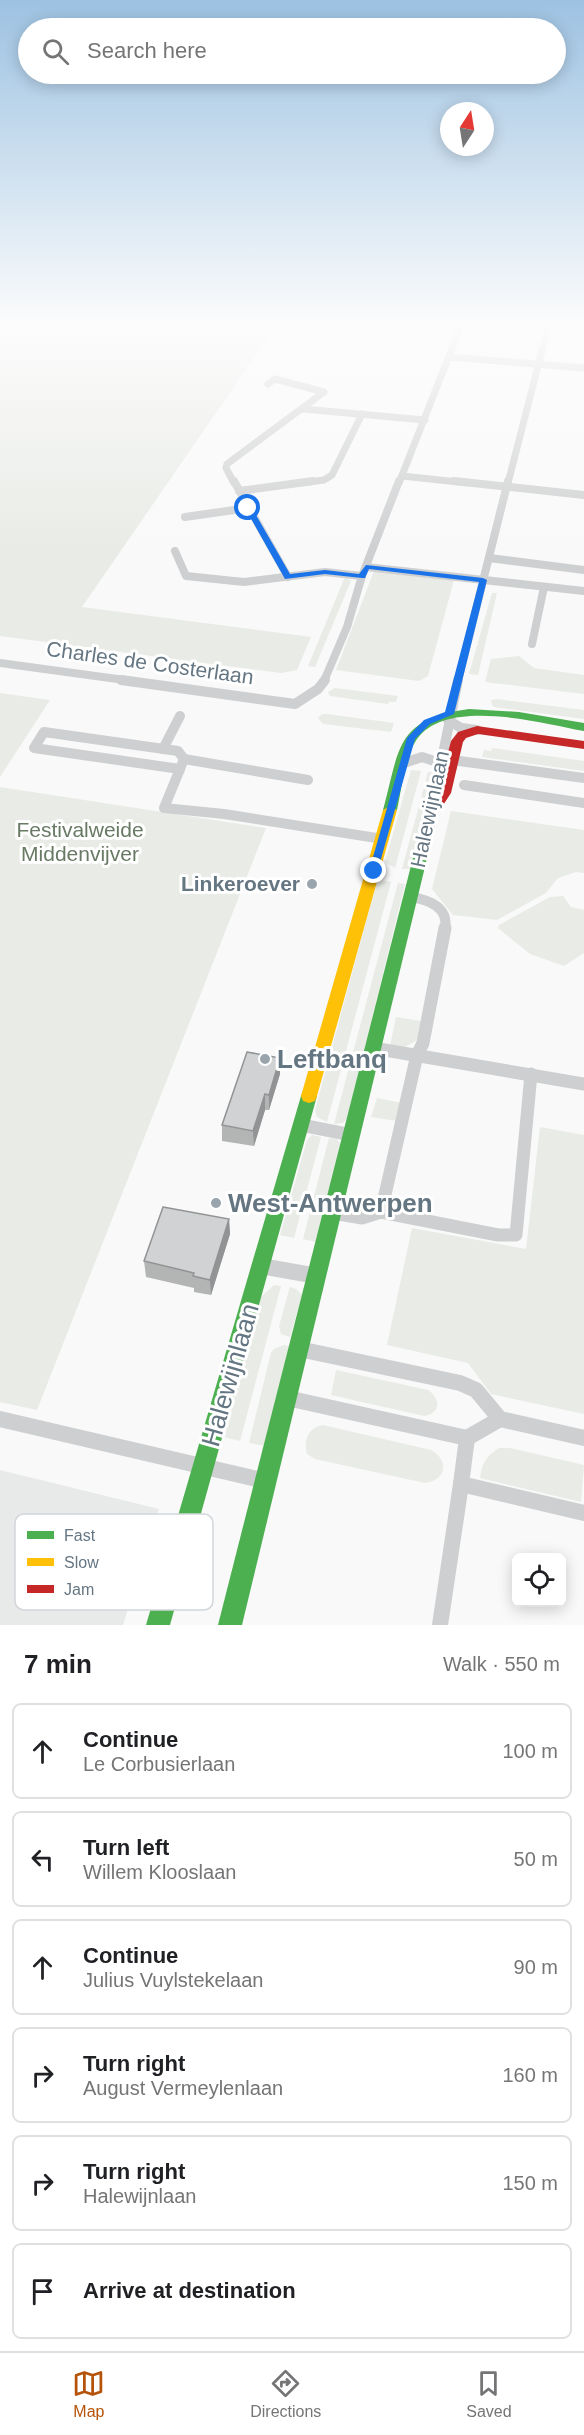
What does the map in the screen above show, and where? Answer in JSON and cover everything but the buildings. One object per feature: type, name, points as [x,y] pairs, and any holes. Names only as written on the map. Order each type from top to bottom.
[{"type":"main road","points":[[449,717],[489,714],[584,727]]},
{"type":"main road","name":"Halewijnlaan","points":[[190,1514],[411,738],[427,722],[449,717]]},
{"type":"main road","points":[[446,761],[462,735],[477,730],[584,745]]},
{"type":"main road","name":"Halewijnlaan","points":[[230,1625],[431,813],[444,793],[446,761]]},
{"type":"main road","name":"Halewijnlaan","points":[[158,1625],[162,1610]]},
{"type":"street","points":[[288,577],[226,468],[227,464],[314,399]]},
{"type":"street","points":[[175,551],[186,576],[244,582],[325,572],[362,576],[433,399]]},
{"type":"street","points":[[477,730],[461,728],[449,717],[530,399]]},
{"type":"street","points":[[303,409],[425,420]]},
{"type":"street","points":[[239,491],[324,480],[332,475],[362,414]]},
{"type":"street","points":[[402,476],[584,495]]},
{"type":"street","points":[[184,517],[248,508]]},
{"type":"street","points":[[489,558],[584,570]]},
{"type":"street","points":[[366,567],[584,591]]},
{"type":"street","name":"Charles de Costerlaan","points":[[0,663],[295,704],[318,689],[328,676],[347,627],[362,576]]},
{"type":"street","points":[[532,644],[544,587]]},
{"type":"street","points":[[163,749],[180,717]]},
{"type":"street","name":"Halewijnlaan","points":[[446,761],[449,717]]},
{"type":"street","points":[[308,780],[278,773],[182,764],[34,748],[44,732],[178,751],[182,764],[164,808],[224,814],[383,839]]},
{"type":"street","points":[[404,763],[417,757],[584,778]]},
{"type":"street","points":[[464,785],[584,803]]},
{"type":"street","name":"Halewijnlaan","points":[[381,1212],[417,1055],[423,1043],[446,922],[440,909],[432,902],[411,897]]},
{"type":"street","points":[[374,1048],[584,1084]]},
{"type":"street","points":[[333,1213],[362,1218],[381,1212],[498,1235],[516,1235],[531,1074]]},
{"type":"street","points":[[301,1125],[352,1135]]},
{"type":"street","points":[[261,1266],[317,1276]]},
{"type":"street","points":[[299,1349],[460,1383],[476,1390],[500,1419],[584,1438]]},
{"type":"street","points":[[287,1398],[467,1438],[500,1419]]},
{"type":"street","points":[[0,1419],[266,1481]]},
{"type":"street","points":[[440,1625],[467,1438]]},
{"type":"street","points":[[462,1484],[584,1513]]},
{"type":"shaded area","points":[[0,1470],[159,1509],[157,1514],[15,1514],[15,1610],[128,1610],[123,1625],[0,1625]]},
{"type":"green space","points":[[0,399],[226,399],[82,607],[311,637],[297,670],[281,673],[0,636]]},
{"type":"green space","points":[[374,571],[454,580],[428,676],[419,681],[336,670]]},
{"type":"green space","points":[[345,577],[351,581],[315,667],[308,666]]},
{"type":"green space","points":[[492,593],[497,593],[478,675],[469,674]]},
{"type":"green space","points":[[519,656],[534,668],[584,675],[584,694],[485,682],[491,659]]},
{"type":"green space","points":[[335,688],[398,696],[396,702],[388,704],[330,696],[328,692]]},
{"type":"green space","points":[[0,693],[50,700],[0,777]]},
{"type":"green space","points":[[491,700],[584,710],[584,719],[494,707]]},
{"type":"green space","points":[[322,714],[394,723],[391,732],[323,724],[318,718]]},
{"type":"green space","points":[[492,748],[584,761],[584,771],[482,757],[484,750],[491,751]]},
{"type":"green space","points":[[411,770],[421,771],[395,868],[385,862]]},
{"type":"green space","points":[[428,772],[437,773],[410,869],[402,869]]},
{"type":"green space","name":"Festivalweide Middenvijver","points":[[0,787],[266,828],[37,1410],[0,1402]]},
{"type":"green space","points":[[451,811],[584,830],[584,873],[576,872],[558,878],[546,893],[497,920],[453,915],[432,889]]},
{"type":"green space","points":[[384,881],[391,882],[327,1122],[317,1117],[315,1110],[376,885]]},
{"type":"green space","points":[[398,883],[405,884],[347,1119],[343,1123],[334,1124]]},
{"type":"green space","points":[[563,896],[571,907],[584,910],[584,953],[564,966],[530,954],[498,928],[499,925],[550,897]]},
{"type":"green space","points":[[396,1017],[421,1021],[422,1025],[417,1040],[403,1048],[390,1046]]},
{"type":"green space","points":[[377,1098],[402,1103],[397,1121],[371,1117]]},
{"type":"green space","points":[[540,1127],[584,1135],[584,1414],[491,1394],[468,1363],[387,1345],[412,1228],[526,1249]]},
{"type":"green space","points":[[312,1135],[321,1137],[294,1238],[280,1235],[307,1140]]},
{"type":"green space","points":[[329,1138],[337,1139],[341,1145],[316,1242],[303,1239]]},
{"type":"green space","points":[[274,1285],[281,1286],[240,1441],[224,1437],[261,1297]]},
{"type":"green space","points":[[290,1287],[302,1295],[290,1337],[281,1334],[279,1326]]},
{"type":"green space","points":[[284,1345],[290,1346],[266,1446],[249,1443],[271,1353],[274,1349]]},
{"type":"green space","points":[[336,1370],[428,1390],[437,1401],[436,1409],[424,1416],[331,1395]]},
{"type":"green space","points":[[323,1425],[431,1450],[441,1459],[443,1470],[437,1478],[425,1483],[315,1459],[307,1454],[306,1439],[310,1432]]},
{"type":"green space","points":[[499,1448],[510,1448],[584,1465],[581,1502],[480,1478],[485,1460]]},
{"type":"traffic: fast","points":[[390,810],[409,742],[427,723],[447,715],[469,712],[519,715],[584,727]]},
{"type":"traffic: fast","points":[[230,1625],[423,846]]},
{"type":"traffic: fast","points":[[190,1514],[309,1096]]},
{"type":"traffic: fast","points":[[158,1625],[162,1610]]},
{"type":"traffic: slow","points":[[309,1096],[390,810]]},
{"type":"traffic: jam","points":[[423,846],[431,813],[444,793],[457,741],[462,735],[477,730],[584,745]]},
{"type":"place","name":"Linkeroever","points":[[312,884]]},
{"type":"place","name":"Leftbanq","points":[[265,1059]]},
{"type":"place","name":"West-Antwerpen","points":[[216,1203]]},
{"type":"route","points":[[248,508],[288,577],[325,572],[362,576],[366,567],[483,580],[450,714],[427,722],[411,738],[374,871]]}]
